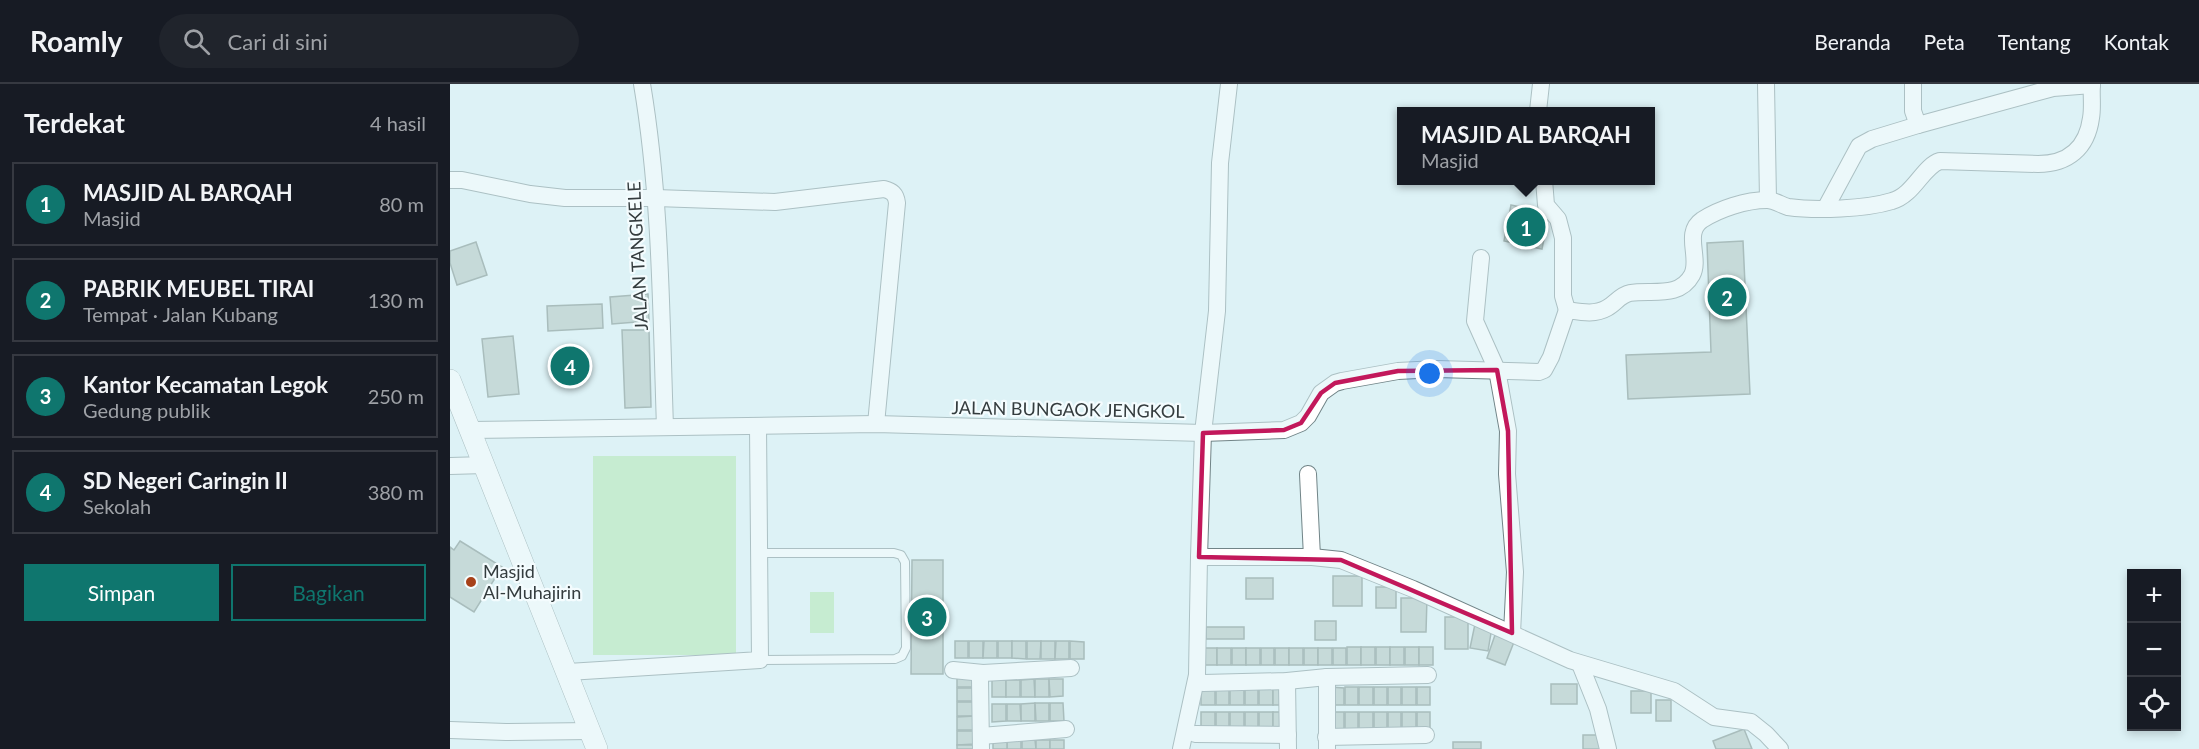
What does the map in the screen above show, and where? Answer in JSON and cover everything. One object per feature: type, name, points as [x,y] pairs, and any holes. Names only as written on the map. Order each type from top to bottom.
[{"type":"street","name":"JALAN TANGKELE","points":[[642,84],[656,198],[665,427]]},
{"type":"street","points":[[1229,84],[1220,163],[1217,311],[1203,433],[1284,430],[1294,427],[1308,416],[1321,393],[1335,383],[1353,379],[1398,371],[1539,372],[1544,370],[1568,310],[1563,296],[1563,238],[1558,219],[1546,205],[1544,185]]},
{"type":"street","points":[[1538,107],[1541,84]]},
{"type":"street","points":[[1766,84],[1768,200]]},
{"type":"street","points":[[1912,84],[1913,111],[1918,125]]},
{"type":"street","points":[[1568,310],[1600,311],[1628,293],[1666,291],[1682,287],[1692,274],[1694,265],[1692,239],[1699,222],[1714,213],[1737,206],[1768,200],[1788,207],[1825,208],[1893,201],[1913,188],[1933,163],[1940,161],[2052,164],[2071,157],[2084,139],[2091,119],[2092,85],[2053,88],[1872,139],[1859,146],[1825,208]]},
{"type":"street","points":[[450,180],[462,180],[530,194],[565,198],[776,202],[884,189],[894,193],[897,203],[876,424]]},
{"type":"street","points":[[1481,258],[1475,321],[1497,370],[1508,431],[1507,474],[1515,572],[1512,633]]},
{"type":"street","points":[[450,380],[594,740],[506,732],[450,730]]},
{"type":"street","name":"JALAN BUNGAOK JENGKOL","points":[[470,430],[876,424],[1203,433],[1197,675],[1181,749]]},
{"type":"street","points":[[568,672],[760,660],[758,426]]},
{"type":"street","points":[[450,466],[485,465]]},
{"type":"street","points":[[1308,474],[1312,557]]},
{"type":"street","points":[[1199,557],[1312,557],[1341,560],[1413,589],[1580,664],[1674,691],[1714,717],[1751,722],[1780,749]]},
{"type":"street","points":[[1580,664],[1598,709],[1608,749]]},
{"type":"street","points":[[953,670],[983,673],[1071,668]]},
{"type":"street","points":[[983,673],[980,679],[981,742],[1066,729]]},
{"type":"street","points":[[1203,683],[1287,681],[1327,676],[1428,675]]},
{"type":"street","points":[[1327,676],[1327,743],[1426,735]]},
{"type":"street","points":[[1195,734],[1288,742],[1287,681]]},
{"type":"lane","points":[[758,553],[894,553],[902,555],[905,562],[906,648],[902,656],[895,659],[760,660]]},
{"type":"highlighted area","points":[[1497,370],[1508,431],[1512,633],[1341,560],[1199,557],[1203,433],[1284,430],[1301,423],[1321,393],[1335,383],[1398,371]]},
{"type":"green space","points":[[593,456],[736,456],[736,655],[593,655]]},
{"type":"green space","points":[[810,592],[834,592],[834,633],[810,633]]},
{"type":"building","points":[[1511,205],[1549,213],[1542,249],[1504,241]]},
{"type":"building","points":[[1743,241],[1750,394],[1628,399],[1626,355],[1711,352],[1707,243]]},
{"type":"building","points":[[476,242],[487,275],[457,285],[450,263],[450,251]]},
{"type":"building","points":[[648,294],[649,321],[612,324],[610,297]]},
{"type":"building","points":[[602,304],[603,328],[548,331],[547,306]]},
{"type":"building","points":[[622,330],[649,330],[651,407],[625,408]]},
{"type":"building","points":[[513,336],[519,394],[488,397],[482,339]]},
{"type":"building","name":"Masjid Al-Muhajirin","points":[[460,541],[502,567],[474,612],[450,597],[450,547],[454,550]]},
{"type":"building","points":[[912,560],[943,560],[943,674],[911,674]]},
{"type":"building","points":[[1333,576],[1362,576],[1362,606],[1333,606]]},
{"type":"building","points":[[1246,578],[1273,578],[1273,599],[1246,599]]},
{"type":"building","points":[[1376,587],[1396,587],[1396,608],[1376,608]]},
{"type":"building","points":[[1401,598],[1427,598],[1426,632],[1401,632]]},
{"type":"building","points":[[1445,617],[1468,617],[1468,649],[1445,649]]},
{"type":"building","points":[[1315,621],[1336,621],[1336,640],[1315,640]]},
{"type":"building","points":[[1475,624],[1492,627],[1488,651],[1470,648]]},
{"type":"building","points":[[1206,627],[1244,627],[1244,639],[1206,639]]},
{"type":"building","points":[[1495,635],[1514,642],[1505,665],[1487,658]]},
{"type":"building","points":[[955,641],[968,641],[968,658],[955,658]]},
{"type":"building","points":[[969,641],[983,641],[983,658],[969,658]]},
{"type":"building","points":[[984,641],[997,641],[997,658],[983,658]]},
{"type":"building","points":[[998,641],[1012,641],[1012,658],[998,658]]},
{"type":"building","points":[[1012,641],[1026,641],[1026,659],[1012,658]]},
{"type":"building","points":[[1027,641],[1041,641],[1040,659],[1027,659]]},
{"type":"building","points":[[1041,641],[1055,641],[1055,659],[1041,659]]},
{"type":"building","points":[[1056,641],[1069,641],[1069,659],[1055,659]]},
{"type":"building","points":[[1070,641],[1084,642],[1084,659],[1070,659]]},
{"type":"building","points":[[1347,647],[1361,647],[1361,665],[1347,665]]},
{"type":"building","points":[[1361,647],[1375,647],[1375,665],[1361,665]]},
{"type":"building","points":[[1376,647],[1390,647],[1390,665],[1376,665]]},
{"type":"building","points":[[1390,647],[1404,647],[1404,665],[1390,665]]},
{"type":"building","points":[[1405,647],[1419,647],[1419,665],[1405,665]]},
{"type":"building","points":[[1419,647],[1433,647],[1433,665],[1419,665]]},
{"type":"building","points":[[1203,648],[1217,648],[1217,665],[1203,665]]},
{"type":"building","points":[[1217,648],[1231,648],[1231,665],[1217,665]]},
{"type":"building","points":[[1232,648],[1246,648],[1246,665],[1232,665]]},
{"type":"building","points":[[1246,648],[1260,648],[1260,665],[1246,665]]},
{"type":"building","points":[[1261,648],[1274,648],[1274,665],[1261,665]]},
{"type":"building","points":[[1275,648],[1289,648],[1289,665],[1275,665]]},
{"type":"building","points":[[1289,648],[1303,648],[1303,665],[1289,665]]},
{"type":"building","points":[[1304,648],[1318,648],[1318,665],[1304,665]]},
{"type":"building","points":[[1318,648],[1332,648],[1332,665],[1318,665]]},
{"type":"building","points":[[1333,648],[1346,648],[1346,665],[1333,665]]},
{"type":"building","points":[[957,674],[974,674],[975,687],[957,687]]},
{"type":"building","points":[[1034,679],[1035,697],[1021,697],[1021,680]]},
{"type":"building","points":[[1035,679],[1049,679],[1049,697],[1035,697]]},
{"type":"building","points":[[1049,679],[1063,679],[1063,696],[1050,697]]},
{"type":"building","points":[[992,680],[1006,680],[1006,697],[992,697]]},
{"type":"building","points":[[1006,680],[1020,680],[1020,697],[1006,697]]},
{"type":"building","points":[[1551,684],[1577,684],[1577,704],[1551,704]]},
{"type":"building","points":[[1201,687],[1215,687],[1215,705],[1201,705]]},
{"type":"building","points":[[1216,687],[1229,687],[1229,705],[1216,705]]},
{"type":"building","points":[[1230,687],[1244,687],[1244,705],[1230,705]]},
{"type":"building","points":[[1245,687],[1258,687],[1258,705],[1245,705]]},
{"type":"building","points":[[1259,687],[1273,687],[1273,705],[1259,705]]},
{"type":"building","points":[[1273,687],[1287,687],[1287,705],[1273,705]]},
{"type":"building","points":[[1330,687],[1344,688],[1344,705],[1330,705]]},
{"type":"building","points":[[1345,687],[1358,687],[1358,705],[1345,705]]},
{"type":"building","points":[[1359,687],[1373,687],[1373,705],[1359,705]]},
{"type":"building","points":[[1374,687],[1387,687],[1387,705],[1374,705]]},
{"type":"building","points":[[1388,687],[1401,687],[1401,705],[1388,705]]},
{"type":"building","points":[[1402,687],[1416,687],[1416,705],[1402,705]]},
{"type":"building","points":[[1417,687],[1430,687],[1430,705],[1417,705]]},
{"type":"building","points":[[957,688],[975,688],[975,701],[957,701]]},
{"type":"building","points":[[1631,691],[1651,691],[1651,713],[1631,713]]},
{"type":"building","points":[[1656,700],[1671,700],[1671,721],[1656,721]]},
{"type":"building","points":[[957,702],[975,702],[975,716],[957,716]]},
{"type":"building","points":[[1035,703],[1035,721],[1021,721],[1021,704]]},
{"type":"building","points":[[1035,703],[1049,703],[1049,721],[1036,721]]},
{"type":"building","points":[[1050,703],[1063,703],[1064,721],[1050,721]]},
{"type":"building","points":[[992,704],[1006,704],[1006,721],[992,722]]},
{"type":"building","points":[[1007,704],[1020,704],[1021,721],[1007,721]]},
{"type":"building","points":[[1201,712],[1215,712],[1215,729],[1201,729]]},
{"type":"building","points":[[1216,712],[1229,712],[1229,729],[1216,729]]},
{"type":"building","points":[[1230,712],[1244,712],[1244,729],[1230,729]]},
{"type":"building","points":[[1245,712],[1258,712],[1258,729],[1245,729]]},
{"type":"building","points":[[1259,712],[1273,712],[1273,729],[1259,729]]},
{"type":"building","points":[[1273,712],[1287,712],[1287,729],[1273,729]]},
{"type":"building","points":[[1330,712],[1344,712],[1344,729],[1330,729]]},
{"type":"building","points":[[1345,712],[1358,712],[1358,729],[1345,729]]},
{"type":"building","points":[[1359,712],[1373,712],[1373,729],[1359,729]]},
{"type":"building","points":[[1374,712],[1387,712],[1387,729],[1374,729]]},
{"type":"building","points":[[1388,712],[1401,712],[1401,729],[1388,729]]},
{"type":"building","points":[[1402,712],[1416,712],[1416,729],[1402,729]]},
{"type":"building","points":[[1417,712],[1430,712],[1430,729],[1417,729]]},
{"type":"building","points":[[975,716],[975,730],[957,730],[957,717]]},
{"type":"building","points":[[1744,729],[1752,749],[1716,749],[1713,741]]},
{"type":"building","points":[[957,731],[975,731],[975,744],[957,745]]},
{"type":"building","points":[[1583,735],[1600,735],[1600,749],[1583,749]]},
{"type":"building","points":[[1007,740],[1021,740],[1021,749],[1007,749]]},
{"type":"building","points":[[1007,740],[1007,749],[993,749],[993,741]]},
{"type":"building","points":[[1022,740],[1035,740],[1036,749],[1022,749]]},
{"type":"building","points":[[1036,740],[1050,740],[1050,749],[1036,749]]},
{"type":"building","points":[[1050,740],[1064,740],[1064,749],[1050,749]]},
{"type":"building","points":[[1453,742],[1481,742],[1481,749],[1453,749]]},
{"type":"building","points":[[957,745],[975,745],[975,749],[957,749]]},
{"type":"place","name":"MASJID AL BARQAH","points":[[1526,227]]},
{"type":"place","name":"PABRIK MEUBEL TIRAI","points":[[1727,297]]},
{"type":"place","name":"SD Negeri Caringin II","points":[[570,366]]},
{"type":"place","name":"Masjid Al-Muhajirin","points":[[471,582]]},
{"type":"place","name":"Kantor Kecamatan Legok","points":[[927,617]]}]
